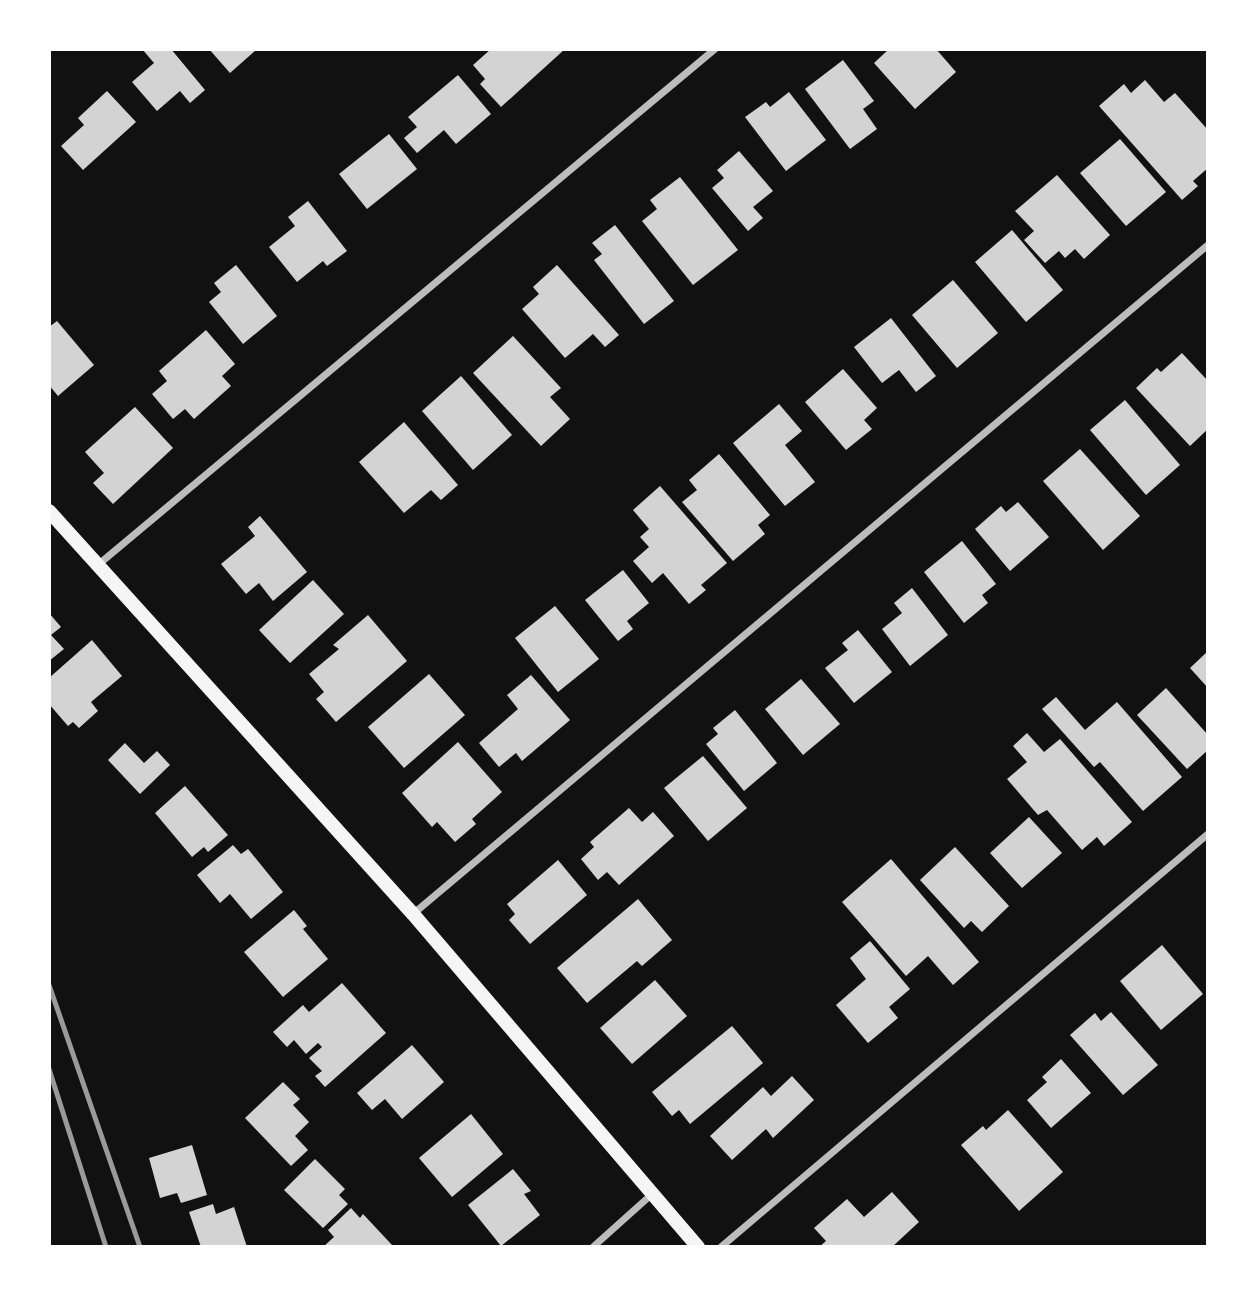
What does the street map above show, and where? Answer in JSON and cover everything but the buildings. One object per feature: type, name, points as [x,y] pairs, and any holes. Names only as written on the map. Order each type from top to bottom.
[{"type":"main road","points":[[49,511],[412,914],[698,1247]]},
{"type":"street","points":[[99,564],[715,49]]},
{"type":"street","points":[[412,914],[1208,245]]},
{"type":"street","points":[[720,1247],[1208,834]]},
{"type":"street","points":[[593,1247],[651,1195]]},
{"type":"railway","points":[[49,985],[140,1247]]},
{"type":"railway","points":[[49,1069],[106,1247]]}]
